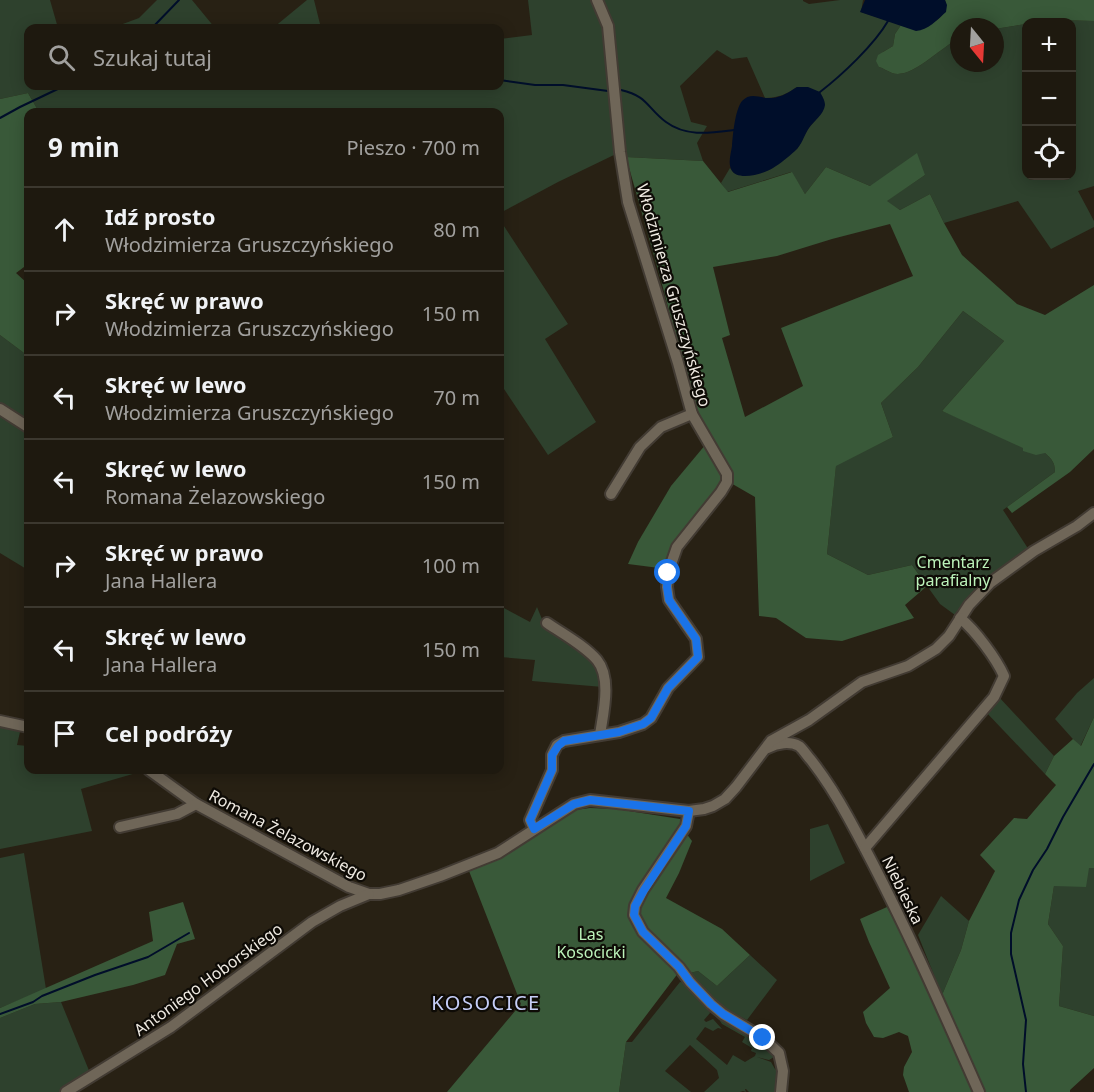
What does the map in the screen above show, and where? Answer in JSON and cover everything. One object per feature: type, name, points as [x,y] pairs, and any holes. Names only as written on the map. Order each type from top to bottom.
[{"type":"street","name":"Włodzimierza Gruszczyńskiego","points":[[534,829],[530,820],[552,770],[552,755],[558,746],[564,741],[634,728],[651,718],[668,688],[698,657],[696,639],[669,600],[668,573],[677,547],[727,482],[727,474],[692,414],[628,202],[620,152],[608,26],[597,0]]},
{"type":"street","points":[[0,409],[24,424]]},
{"type":"street","points":[[611,494],[640,447],[661,427],[692,414]]},
{"type":"street","points":[[781,1092],[783,1071],[779,1053],[763,1038],[723,1014],[711,1004],[679,967],[643,932],[634,915],[635,906],[686,826],[689,811],[713,806],[725,799],[771,741],[808,720],[862,682],[908,666],[936,649],[949,636],[979,593],[1002,573],[1094,513]]},
{"type":"street","points":[[865,848],[994,697],[1004,676],[1000,666],[968,624],[960,618]]},
{"type":"street","points":[[546,623],[585,650],[598,662],[604,677],[606,693],[600,735]]},
{"type":"street","points":[[763,751],[775,744],[798,745],[808,720]]},
{"type":"street","points":[[0,721],[24,726]]},
{"type":"street","name":"Niebieska","points":[[798,745],[833,790],[865,848],[926,972],[979,1092]]},
{"type":"street","name":"Romana Żelazowskiego","points":[[155,774],[196,804],[349,887],[369,894],[399,890],[498,853],[574,804],[590,800],[689,811]]},
{"type":"street","points":[[120,827],[177,814],[196,804]]},
{"type":"street","name":"Antoniego Hoborskiego","points":[[66,1092],[171,1027],[312,922],[340,906],[369,894]]},
{"type":"green space","points":[[0,0],[50,0],[57,24],[24,24],[24,90],[504,90],[504,38],[532,35],[528,0],[591,0],[602,25],[611,87],[616,154],[504,211],[504,108],[37,108],[28,93],[0,99]]},
{"type":"green space","points":[[157,0],[192,0],[212,24],[123,24],[139,18]]},
{"type":"green space","points":[[307,0],[314,0],[320,24],[278,24]]},
{"type":"green space","points":[[603,0],[803,0],[809,4],[863,0],[861,12],[901,25],[895,34],[893,46],[883,52],[879,67],[900,74],[917,67],[950,44],[950,72],[1004,72],[1004,28],[1022,25],[1022,180],[1076,180],[1076,20],[1094,21],[1094,186],[1078,191],[1094,221],[1094,227],[1051,249],[1018,201],[944,223],[930,194],[900,210],[886,201],[925,175],[870,186],[826,167],[805,194],[791,172],[727,192],[721,183],[730,168],[734,173],[797,149],[820,114],[797,87],[782,95],[765,98],[747,57],[732,59],[717,50],[680,86],[691,122],[707,126],[697,143],[703,161],[626,157],[612,21]]},
{"type":"green space","points":[[945,0],[1094,0],[1094,21],[1076,20],[1076,18],[1022,18],[1022,25],[1004,28],[1004,18],[950,18],[950,44],[908,72],[892,73],[879,67],[876,61],[878,55],[893,46],[895,34],[901,25],[915,27],[931,23],[943,14],[946,7]]},
{"type":"green space","points":[[28,93],[37,108],[24,108],[24,267],[16,273],[24,280],[24,353],[0,335],[0,99]]},
{"type":"green space","points":[[917,153],[925,175],[887,201],[900,210],[930,194],[962,255],[1017,304],[1045,315],[1094,285],[1094,449],[1070,472],[1012,513],[1007,507],[1055,472],[1054,466],[1045,453],[1036,455],[1023,451],[1023,448],[942,411],[1004,341],[963,311],[918,367],[881,403],[893,437],[836,466],[827,554],[868,575],[912,565],[927,586],[905,605],[914,618],[842,641],[806,638],[776,618],[759,616],[755,497],[729,482],[695,410],[626,157],[703,161],[728,192],[792,172],[805,194],[826,167],[870,186]],"holes":[[[890,224],[913,276],[781,328],[803,386],[745,417],[722,338],[730,335],[713,267],[777,256]]]},
{"type":"green space","points":[[504,226],[568,324],[545,339],[596,422],[548,455],[504,389]]},
{"type":"green space","name":"Cmentarz parafialny","points":[[963,311],[1004,341],[942,411],[1045,453],[1053,461],[1055,472],[1003,510],[1029,550],[973,593],[955,615],[940,604],[912,565],[868,575],[827,554],[836,465],[893,437],[881,403],[918,367]]},
{"type":"green space","points":[[0,335],[24,353],[24,418],[0,403]]},
{"type":"green space","points":[[0,414],[24,429],[24,568],[0,553]]},
{"type":"green space","points":[[706,444],[725,474],[723,485],[667,569],[628,564],[638,542],[671,486]]},
{"type":"green space","points":[[537,607],[544,624],[597,662],[603,687],[532,681],[535,660],[504,657],[504,608],[530,622]]},
{"type":"green space","points":[[1094,678],[1094,717],[1080,747],[1055,719],[1077,693]]},
{"type":"green space","points":[[998,696],[1054,756],[1045,774],[985,711]]},
{"type":"green space","points":[[1094,717],[1094,868],[1089,868],[1086,887],[1054,886],[1048,924],[1063,946],[1059,1006],[1094,1016],[1094,1068],[1070,1092],[984,1092],[942,995],[961,950],[969,921],[995,871],[980,855],[1014,818],[1027,819],[1056,785],[1045,774],[1054,756],[1073,739],[1081,746]]},
{"type":"green space","points":[[0,722],[22,728],[17,745],[24,746],[24,774],[133,774],[81,789],[92,831],[0,849]]},
{"type":"green space","name":"Las Kosocicki","points":[[616,809],[680,819],[692,841],[666,898],[722,929],[750,955],[717,986],[698,971],[690,973],[682,968],[626,1042],[619,1092],[447,1092],[521,1004],[469,871],[503,854],[575,810]]},
{"type":"green space","points":[[828,824],[845,863],[810,881],[810,829]]},
{"type":"green space","points":[[24,853],[46,989],[0,1008],[0,858]]},
{"type":"green space","points":[[1089,868],[1094,868],[1094,1016],[1059,1006],[1063,946],[1048,924],[1054,886]]},
{"type":"green space","points":[[941,896],[969,921],[961,950],[942,995],[918,935]]},
{"type":"green space","points":[[183,902],[195,939],[177,944],[165,975],[61,1002],[35,1004],[0,1018],[0,1008],[153,941],[149,912]]},
{"type":"green space","points":[[887,907],[934,998],[975,1092],[909,1092],[903,1075],[904,1067],[912,1052],[908,1036],[899,1032],[883,1038],[874,1037],[866,1023],[863,1012],[890,988],[860,919]]},
{"type":"green space","points":[[750,955],[777,980],[747,1020],[715,1001],[690,973],[698,971],[717,986]]},
{"type":"green space","points":[[680,982],[686,983],[709,1008],[710,1013],[704,1020],[706,1022],[713,1019],[722,1029],[718,1028],[713,1031],[705,1027],[696,1039],[727,1065],[733,1055],[745,1062],[756,1053],[742,1042],[745,1037],[722,1024],[716,1015],[747,1031],[776,1056],[773,1054],[774,1057],[769,1060],[757,1057],[771,1062],[779,1072],[778,1092],[749,1092],[745,1089],[746,1092],[704,1092],[719,1078],[717,1070],[690,1045],[665,1071],[691,1092],[619,1092],[626,1042],[632,1042]]},
{"type":"green space","points":[[61,1002],[90,1073],[59,1092],[0,1092],[0,1018],[35,1004]]},
{"type":"water","points":[[865,0],[945,0],[947,5],[946,12],[936,21],[916,31],[860,12]]},
{"type":"water","points":[[797,87],[808,87],[820,92],[825,105],[799,146],[769,170],[750,176],[734,173],[730,166],[730,158],[736,116],[742,101],[749,96],[776,97]]},
{"type":"waterway","points":[[156,24],[179,0]]},
{"type":"waterway","points":[[820,92],[857,59],[875,40],[888,21]]},
{"type":"waterway","points":[[504,81],[608,91]]},
{"type":"waterway","points":[[0,118],[56,90]]},
{"type":"waterway","points":[[621,90],[642,99],[666,122],[682,130],[698,133],[734,130]]},
{"type":"waterway","points":[[1026,1092],[1023,1064],[1026,1020],[1011,954],[1011,933],[1019,900],[1033,870],[1094,764]]},
{"type":"waterway","points":[[0,1014],[95,975],[148,957],[189,933]]},
{"type":"district","name":"KOSOCICE","points":[[486,1002]]},
{"type":"route","points":[[668,573],[669,600],[696,639],[698,657],[668,688],[651,718],[643,724],[619,732],[564,741],[558,746],[552,755],[552,770],[530,820],[534,829],[574,804],[590,800],[689,811],[686,826],[644,890],[635,906],[634,915],[643,932],[679,967],[711,1004],[723,1014],[763,1038]]}]
